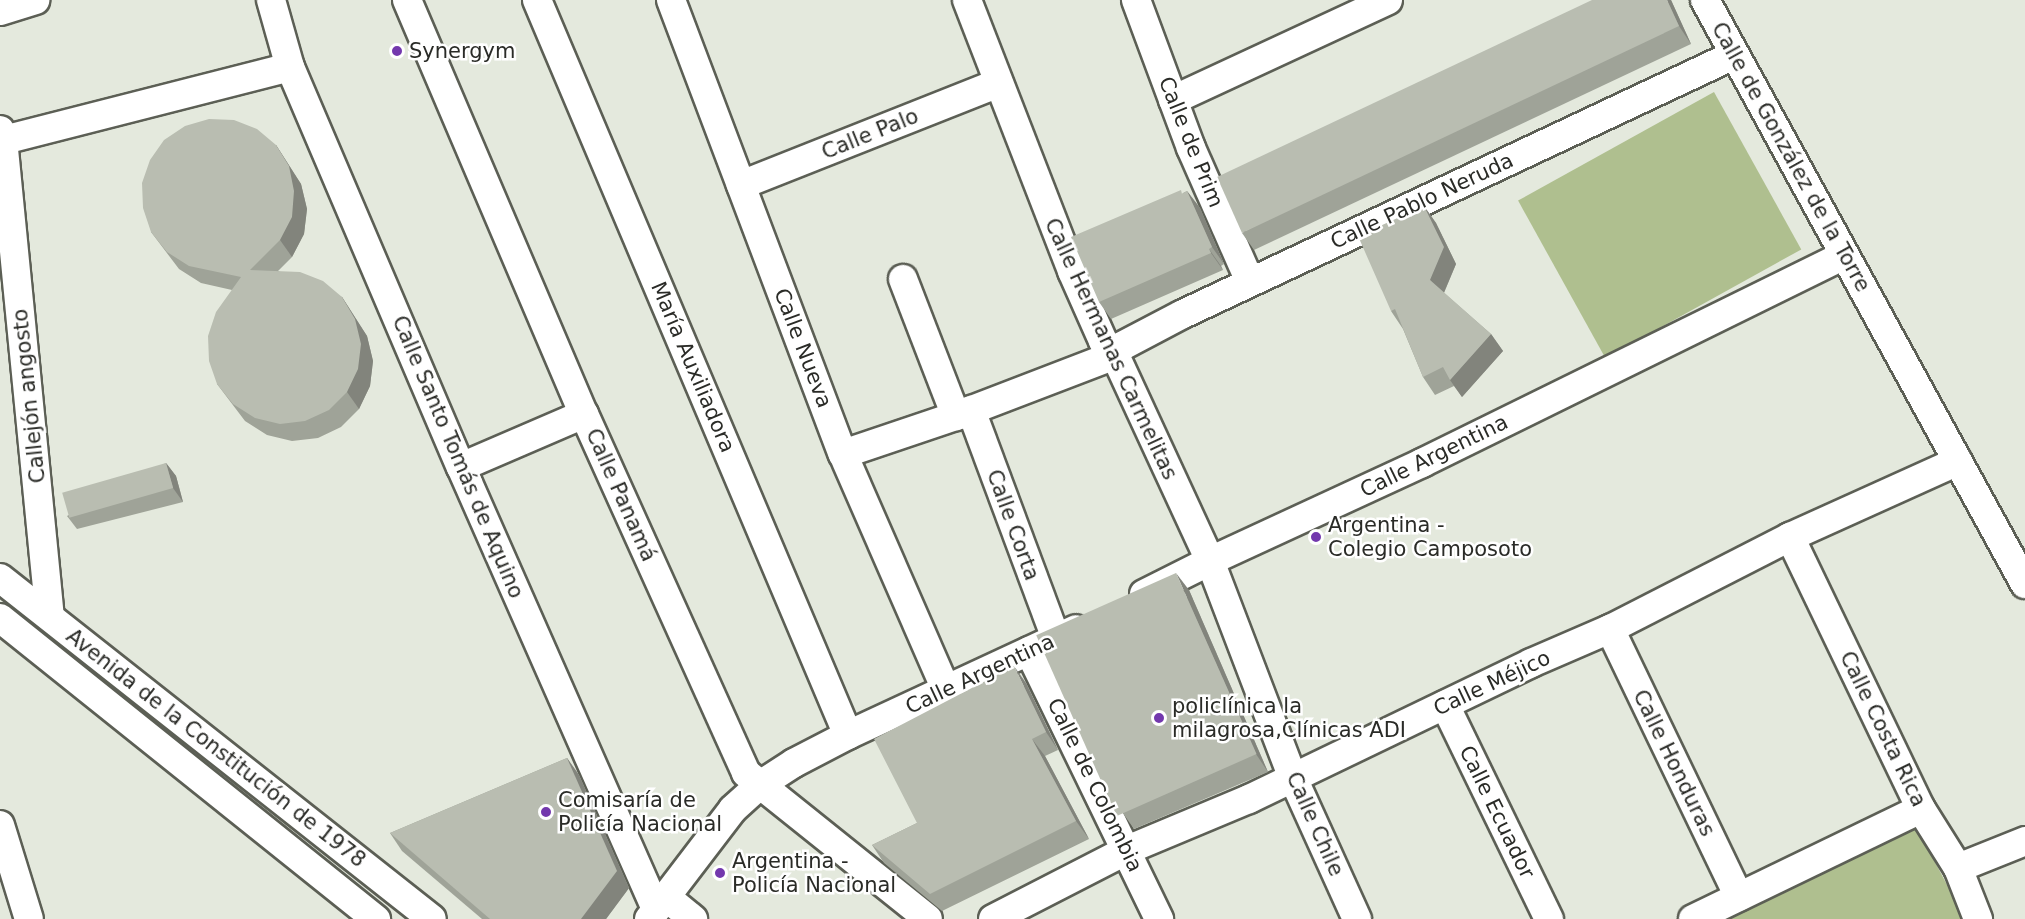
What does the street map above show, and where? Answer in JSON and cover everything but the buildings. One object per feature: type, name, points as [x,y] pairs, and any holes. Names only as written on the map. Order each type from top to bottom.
[{"type":"street","points":[[0,11],[35,0]]},
{"type":"street","name":"Calle Santo Tomás de Aquino","points":[[271,0],[290,67],[462,467],[657,908]]},
{"type":"street","name":"Calle Panamá","points":[[407,0],[584,414],[746,773],[928,919]]},
{"type":"street","name":"María Auxiliadora","points":[[537,0],[848,735]]},
{"type":"street","name":"Calle Nueva","points":[[671,0],[843,454],[946,690]]},
{"type":"street","name":"Calle Hermanas Carmelitas","points":[[967,0],[1072,271],[1103,341],[1114,355],[1210,561]]},
{"type":"street","name":"Calle de Prim","points":[[1136,0],[1173,100],[1250,282]]},
{"type":"street","points":[[1173,100],[1388,0]]},
{"type":"street","name":"Calle de González de la Torre","points":[[1705,0],[2025,584]]},
{"type":"street","name":"Calle Pablo Neruda","points":[[843,454],[963,413],[1114,355],[1122,346],[1250,282],[1734,55]]},
{"type":"street","points":[[1,137],[290,67]]},
{"type":"street","name":"Calle Palo","points":[[741,185],[999,83]]},
{"type":"street","name":"Callejón angosto","points":[[1,137],[50,617]]},
{"type":"street","name":"Calle Argentina","points":[[657,908],[733,809],[760,785],[794,763],[848,735],[1056,639],[1210,561],[1422,463],[1844,255]]},
{"type":"street","name":"Calle Corta","points":[[903,279],[963,413],[1056,639]]},
{"type":"street","points":[[462,467],[584,414]]},
{"type":"street","name":"Calle Méjico","points":[[993,919],[1127,850],[1293,778],[1610,629],[1790,537],[1958,461]]},
{"type":"street","name":"Calle Costa Rica","points":[[1790,537],[1921,809],[1958,868],[1978,919]]},
{"type":"street","name":"Calle Chile","points":[[1210,561],[1293,778],[1357,919]]},
{"type":"street","name":"Avenida de la Constitución de 1978","points":[[0,578],[432,919]]},
{"type":"street","name":"Avenida de la Constitución de 1978","points":[[0,618],[376,919]]},
{"type":"street","name":"Calle Honduras","points":[[1610,629],[1739,897]]},
{"type":"street","name":"Calle de Colombia","points":[[1029,651],[1159,919]]},
{"type":"street","name":"Calle Ecuador","points":[[1445,705],[1549,919]]},
{"type":"street","points":[[1693,919],[1921,809]]},
{"type":"street","points":[[0,825],[29,919]]},
{"type":"street","points":[[1958,868],[2025,841]]},
{"type":"street","points":[[657,908],[693,919]]},
{"type":"green space","points":[[1714,92],[1801,249],[1605,358],[1518,201]]},
{"type":"green space","points":[[1916,826],[1965,919],[1723,919]]},
{"type":"place","name":"Synergym","points":[[397,51]]},
{"type":"place","name":"Argentina - Colegio Camposoto","points":[[1316,537]]},
{"type":"place","name":"policlínica la milagrosa,Clínicas ADI","points":[[1159,718]]},
{"type":"place","name":"Comisaría de Policía Nacional","points":[[546,812]]},
{"type":"place","name":"Argentina - Policía Nacional","points":[[720,873]]}]
